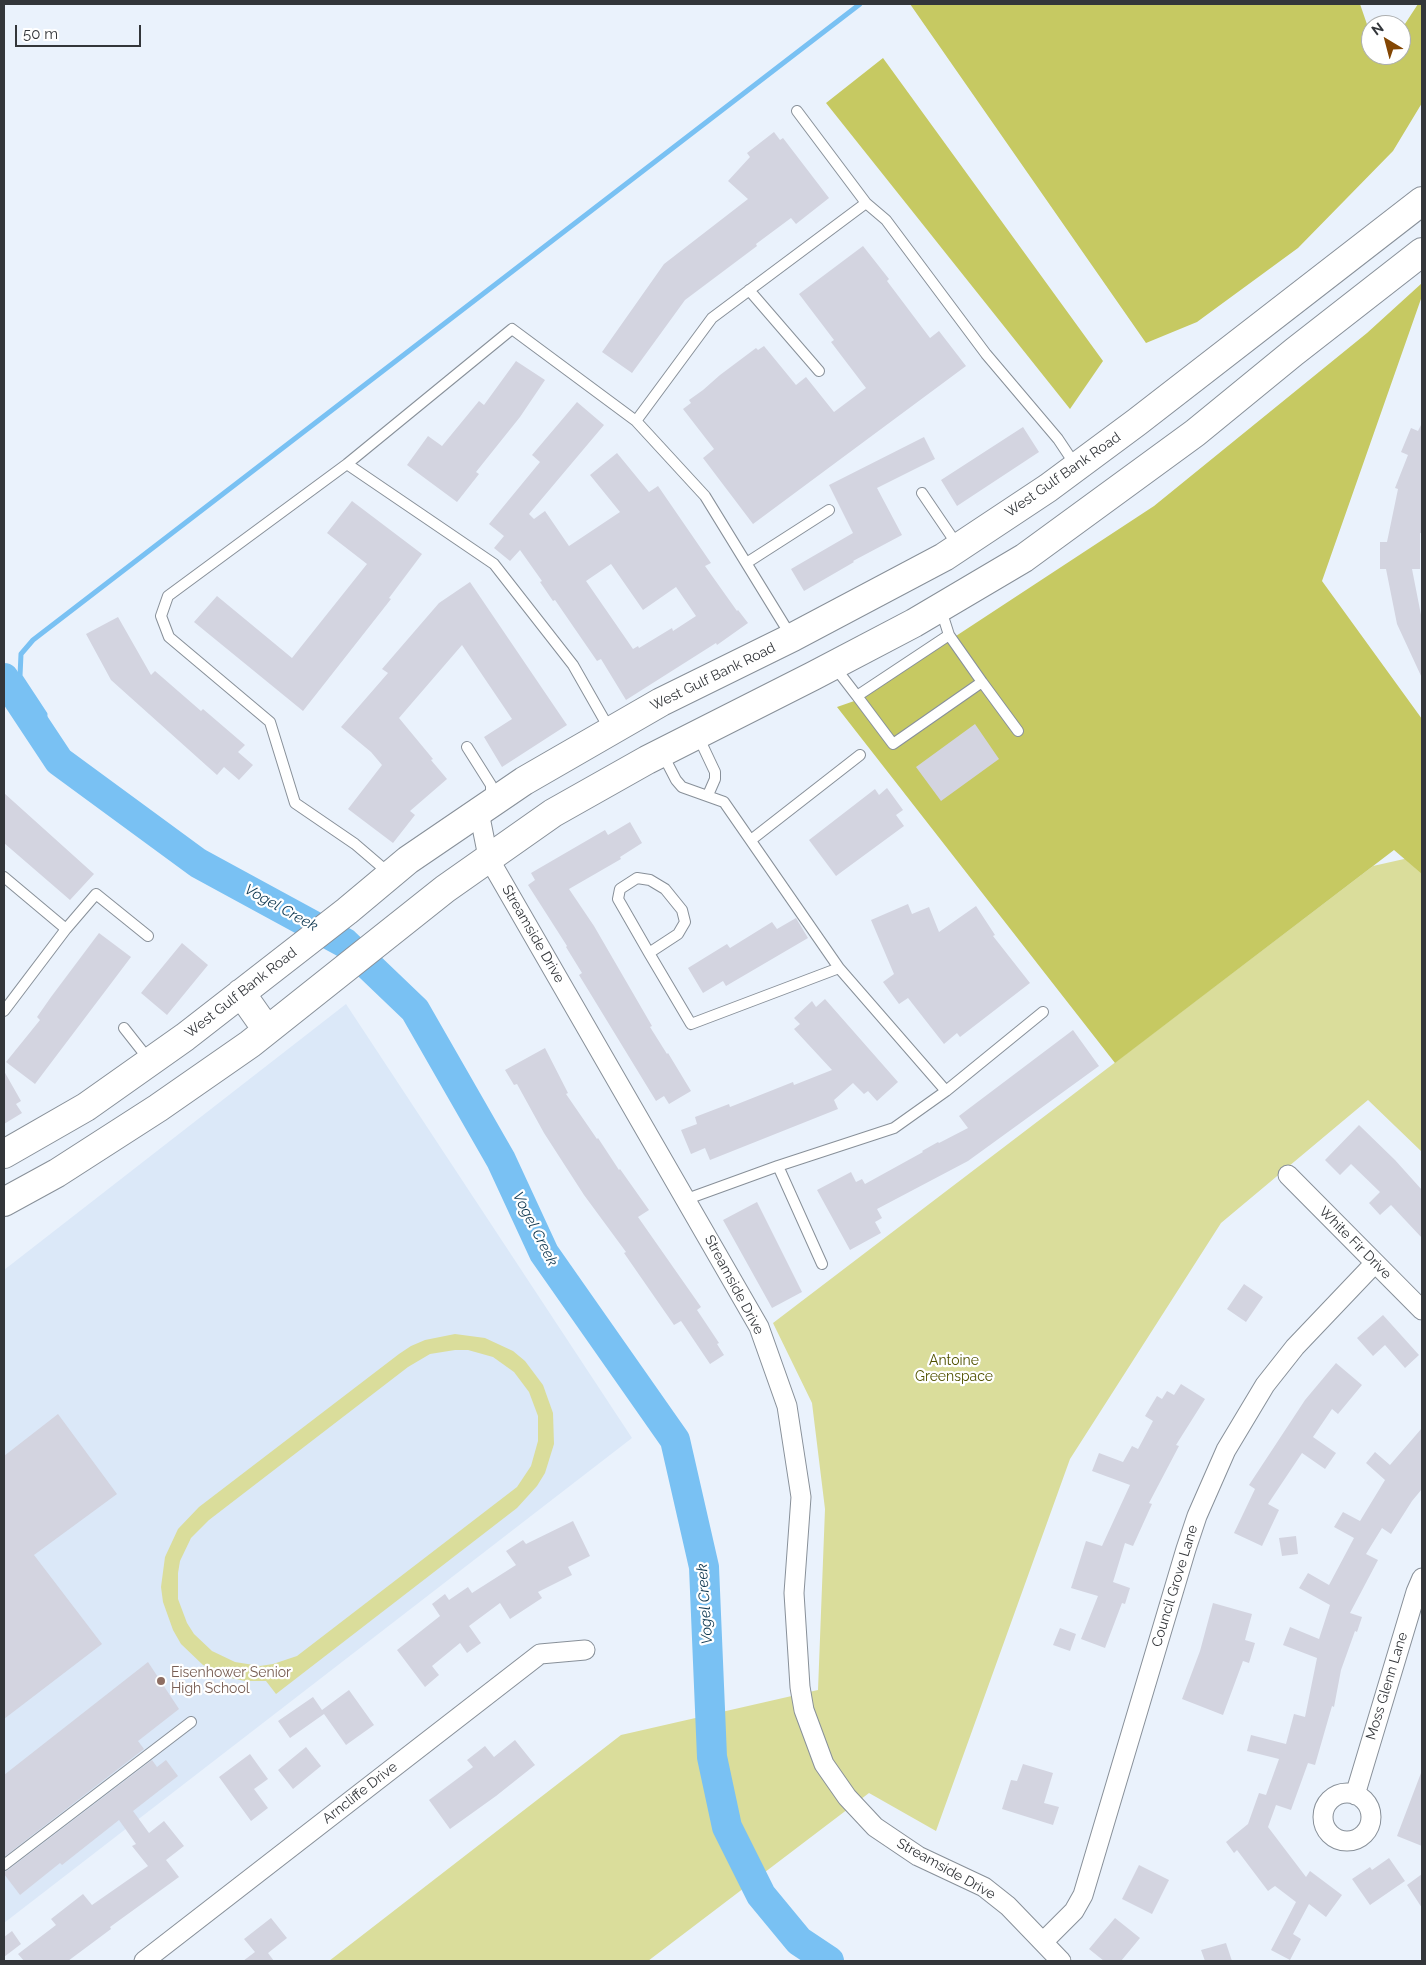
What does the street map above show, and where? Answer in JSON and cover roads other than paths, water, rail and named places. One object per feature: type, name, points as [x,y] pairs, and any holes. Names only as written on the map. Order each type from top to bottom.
[{"type":"main road","name":"West Gulf Bank Road","points":[[4,1154],[86,1107],[185,1037],[347,911],[408,860],[524,781],[661,702],[792,637],[944,557],[1048,488],[1137,422],[1422,201]]},
{"type":"main road","points":[[4,1202],[57,1173],[158,1108],[250,1044],[488,857],[553,813],[662,752],[823,671],[940,607],[1024,558],[1195,433],[1294,352],[1422,252]]},
{"type":"main road","points":[[1137,422],[1165,455]]},
{"type":"main road","points":[[792,637],[823,671]]},
{"type":"main road","points":[[241,993],[267,1030]]},
{"type":"street","name":"Streamside Drive","points":[[479,812],[488,857],[687,1199],[759,1327],[787,1406],[801,1497],[794,1593],[800,1687],[804,1710],[824,1764],[847,1798],[875,1827],[918,1856],[984,1887],[1008,1906],[1061,1961]]},
{"type":"street","name":"White Fir Drive","points":[[1288,1175],[1374,1264],[1422,1310]]},
{"type":"street","name":"Council Grove Lane","points":[[1043,1942],[1074,1911],[1083,1896],[1186,1549],[1197,1516],[1226,1450],[1265,1385],[1295,1347],[1374,1264]]},
{"type":"street","name":"Moss Glenn Lane","points":[[1355,1794],[1416,1592],[1422,1578]]},
{"type":"street","name":"Arncliffe Drive","points":[[144,1961],[540,1654],[585,1650]]},
{"type":"lane","points":[[797,111],[866,202],[886,220],[986,354],[1058,439],[1076,467]]},
{"type":"lane","points":[[636,422],[712,318],[866,202]]},
{"type":"lane","points":[[749,290],[819,371]]},
{"type":"lane","points":[[390,875],[355,844],[294,802],[270,722],[169,637],[161,616],[168,596],[347,464],[512,329],[636,422],[705,496],[748,562],[792,637]]},
{"type":"lane","points":[[347,464],[494,564],[573,665],[610,730]]},
{"type":"lane","points":[[922,494],[959,547]]},
{"type":"lane","points":[[748,562],[829,510]]},
{"type":"lane","points":[[940,607],[949,635],[1018,731]]},
{"type":"lane","points":[[857,696],[949,635]]},
{"type":"lane","points":[[823,671],[857,696],[893,744],[982,682]]},
{"type":"lane","points":[[697,735],[714,772],[715,779],[708,795]]},
{"type":"lane","points":[[467,747],[491,784],[491,793],[479,812]]},
{"type":"lane","points":[[662,752],[676,780],[682,787],[724,802],[839,968],[946,1091]]},
{"type":"lane","points":[[751,840],[860,755]]},
{"type":"lane","points":[[4,877],[66,929]]},
{"type":"lane","points":[[649,953],[678,934],[685,922],[682,910],[665,889],[650,880],[637,878],[620,889],[618,899],[649,953],[691,1024],[839,968]]},
{"type":"lane","points":[[4,1011],[66,929],[96,894],[148,936]]},
{"type":"lane","points":[[687,1199],[778,1166],[894,1128],[946,1091],[1043,1012]]},
{"type":"lane","points":[[124,1028],[150,1061]]},
{"type":"lane","points":[[778,1166],[822,1264]]},
{"type":"lane","points":[[4,1865],[191,1722]]},
{"type":"waterway","points":[[44,739],[45,714],[20,676],[21,654],[33,640],[860,4]]},
{"type":"waterway","name":"Vogel Creek","points":[[4,678],[59,761],[198,863],[345,943],[415,1010],[501,1160],[544,1253],[675,1440],[704,1567],[712,1757],[727,1827],[761,1895],[799,1941],[829,1961]]},
{"type":"place","name":"Eisenhower Senior High School","points":[[161,1681]]},
{"type":"park label","name":"Antoine Greenspace","points":[[954,1369]]}]
